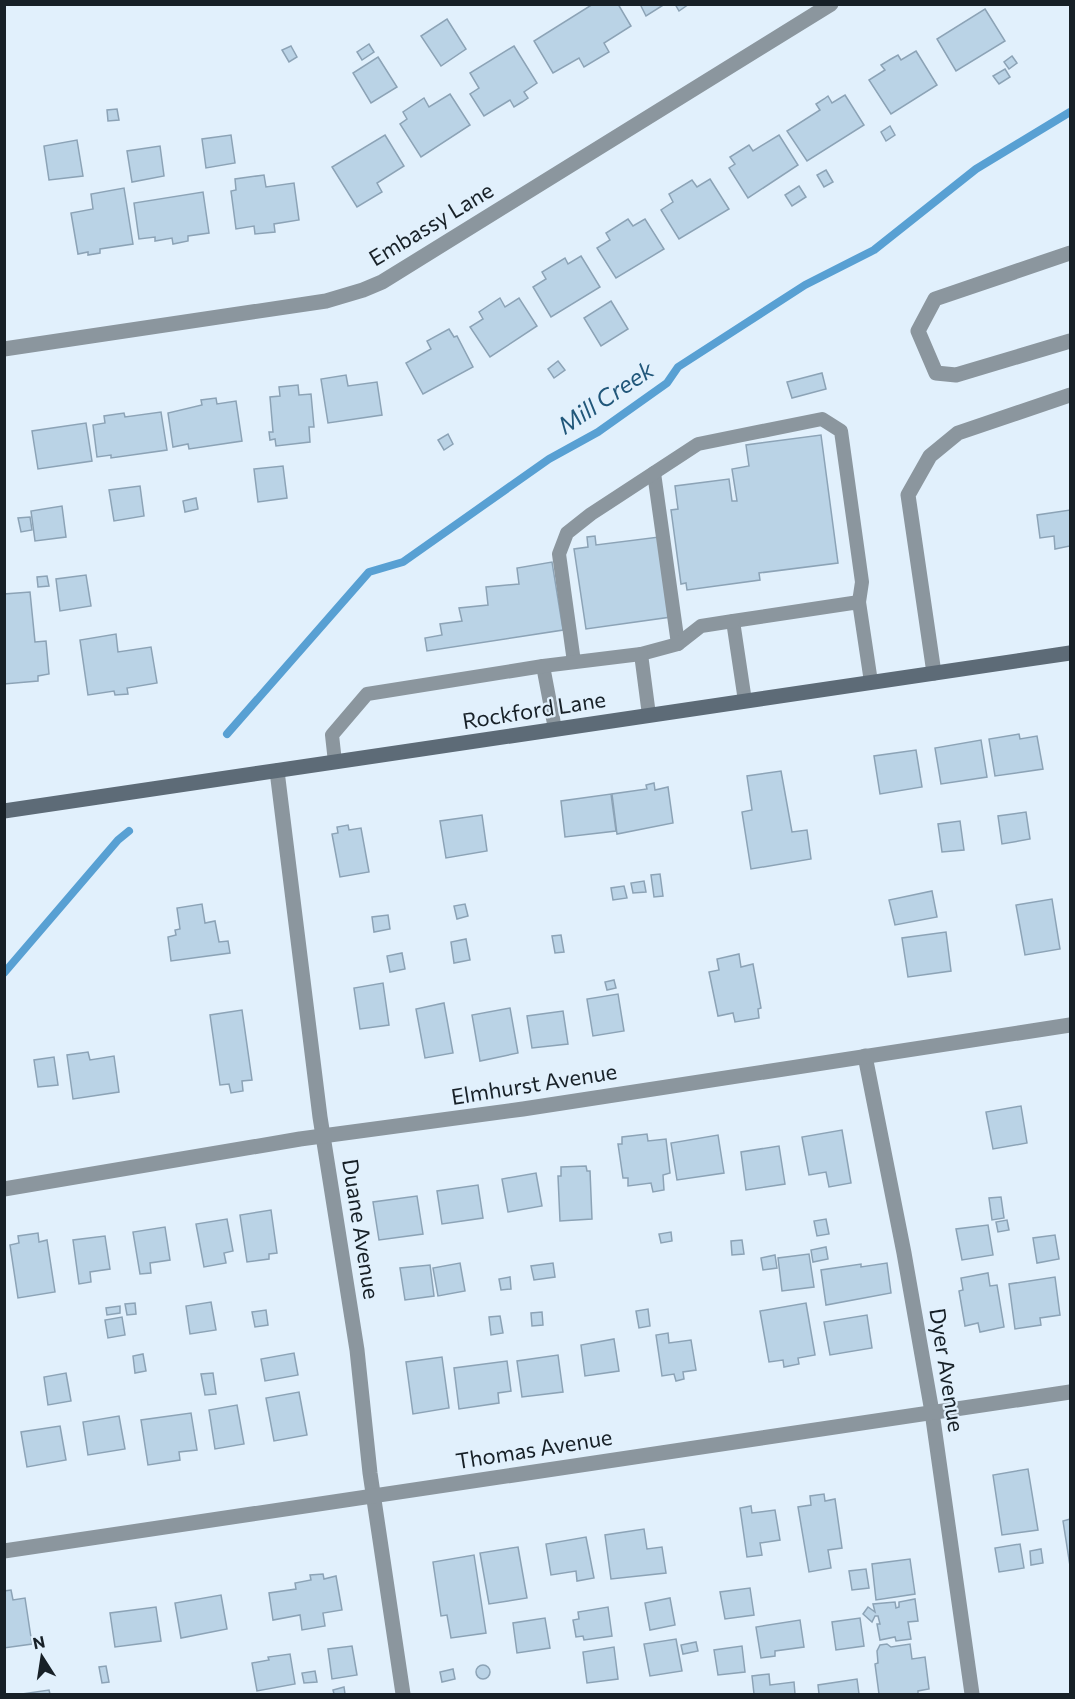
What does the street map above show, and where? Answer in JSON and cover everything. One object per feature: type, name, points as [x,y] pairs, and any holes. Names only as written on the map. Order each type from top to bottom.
[{"type":"main road","name":"Rockford Lane","points":[[4,811],[1071,653]]},
{"type":"street","name":"Embassy Lane","points":[[4,349],[327,301],[363,290],[382,282],[831,4]]},
{"type":"street","points":[[1071,254],[935,299],[918,332],[936,373],[956,375],[1071,340]]},
{"type":"street","points":[[934,673],[908,495],[930,456],[958,433],[1071,395]]},
{"type":"street","name":"Duane Avenue","points":[[277,771],[320,1117],[357,1350],[370,1473],[403,1695]]},
{"type":"street","name":"Elmhurst Avenue","points":[[4,1189],[324,1136],[523,1109],[1071,1025]]},
{"type":"street","name":"Dyer Avenue","points":[[866,1056],[932,1412],[972,1695]]},
{"type":"street","name":"Thomas Avenue","points":[[4,1551],[1071,1392]]},
{"type":"lane","points":[[574,663],[559,554],[567,533],[591,514],[698,444],[822,419],[841,431],[862,582],[859,602],[871,682]]},
{"type":"lane","points":[[654,473],[678,644]]},
{"type":"lane","points":[[334,762],[332,735],[367,694],[543,666],[640,654],[678,644],[701,626],[859,602]]},
{"type":"lane","points":[[733,621],[745,701]]},
{"type":"lane","points":[[640,654],[649,715]]},
{"type":"lane","points":[[543,666],[555,729]]},
{"type":"building","points":[[593,4],[618,4],[631,26],[604,43],[609,52],[584,67],[579,58],[553,73],[534,41]]},
{"type":"building","points":[[640,4],[665,4],[646,16]]},
{"type":"building","points":[[675,4],[689,4],[679,11]]},
{"type":"building","points":[[985,9],[1005,41],[956,71],[937,39]]},
{"type":"building","points":[[447,19],[466,49],[441,66],[421,36]]},
{"type":"building","points":[[369,44],[374,52],[362,60],[357,52]]},
{"type":"building","points":[[291,46],[297,57],[289,62],[282,50]]},
{"type":"building","points":[[514,46],[537,83],[524,92],[528,98],[514,107],[510,100],[484,116],[470,94],[479,88],[470,73]]},
{"type":"building","points":[[916,51],[937,85],[891,114],[869,80],[885,70],[881,65],[898,55],[901,60]]},
{"type":"building","points":[[1012,56],[1017,63],[1009,69],[1004,62]]},
{"type":"building","points":[[378,57],[397,87],[371,103],[353,73]]},
{"type":"building","points":[[1005,69],[1010,77],[999,84],[993,76]]},
{"type":"building","points":[[450,94],[470,125],[421,157],[400,124],[407,119],[403,112],[424,98],[429,107]]},
{"type":"building","points":[[845,95],[864,125],[807,161],[787,131],[820,110],[816,104],[828,96],[832,103]]},
{"type":"building","points":[[117,109],[119,120],[108,121],[107,110]]},
{"type":"building","points":[[890,126],[895,135],[886,141],[881,132]]},
{"type":"building","points":[[231,135],[235,163],[206,168],[202,139]]},
{"type":"building","points":[[385,135],[404,166],[377,183],[382,192],[357,207],[332,167]]},
{"type":"building","points":[[779,135],[798,165],[748,198],[729,168],[735,164],[730,157],[749,145],[753,151]]},
{"type":"building","points":[[77,140],[83,176],[49,180],[44,146]]},
{"type":"building","points":[[160,146],[164,176],[132,182],[127,151]]},
{"type":"building","points":[[826,170],[833,182],[824,187],[817,175]]},
{"type":"building","points":[[264,175],[266,187],[294,183],[299,220],[274,224],[275,232],[255,234],[254,226],[236,229],[231,191],[236,190],[235,179]]},
{"type":"building","points":[[710,179],[729,209],[679,239],[661,210],[673,202],[669,194],[692,180],[697,187]]},
{"type":"building","points":[[799,186],[806,197],[792,206],[785,195]]},
{"type":"building","points":[[124,188],[133,244],[100,249],[100,253],[78,254],[71,213],[93,209],[91,194]]},
{"type":"building","points":[[203,192],[209,233],[188,236],[188,241],[173,244],[172,238],[155,241],[155,237],[139,239],[134,203]]},
{"type":"building","points":[[628,219],[633,226],[645,219],[664,249],[616,278],[597,248],[610,240],[606,233]]},
{"type":"building","points":[[581,256],[600,287],[551,317],[533,287],[546,279],[542,272],[565,258],[568,264]]},
{"type":"building","points":[[500,298],[505,307],[519,298],[537,326],[490,357],[470,327],[483,319],[479,312]]},
{"type":"building","points":[[611,301],[628,329],[601,346],[584,318]]},
{"type":"building","points":[[449,329],[454,337],[457,336],[473,367],[423,394],[406,363],[431,349],[427,341]]},
{"type":"building","points":[[558,361],[565,370],[554,378],[548,369]]},
{"type":"building","points":[[822,373],[826,389],[792,398],[787,382]]},
{"type":"building","points":[[346,375],[348,386],[377,382],[382,415],[328,423],[321,379]]},
{"type":"building","points":[[298,385],[299,395],[311,394],[314,427],[309,427],[310,442],[276,446],[275,439],[270,440],[269,432],[273,432],[270,397],[280,396],[279,387]]},
{"type":"building","points":[[216,398],[217,404],[236,401],[242,441],[189,449],[188,444],[173,447],[168,413],[202,405],[201,400]]},
{"type":"building","points":[[161,412],[167,450],[111,458],[111,455],[97,457],[93,425],[105,423],[104,416],[124,413],[125,417]]},
{"type":"building","points":[[86,423],[92,461],[38,469],[32,431]]},
{"type":"building","points":[[448,434],[453,444],[444,450],[438,440]]},
{"type":"building","points":[[821,435],[838,563],[759,573],[760,580],[687,590],[686,583],[681,584],[671,510],[678,509],[675,486],[729,479],[732,501],[737,501],[732,469],[749,466],[746,445]]},
{"type":"building","points":[[283,466],[287,498],[258,502],[254,469]]},
{"type":"building","points":[[140,486],[144,516],[114,521],[109,490]]},
{"type":"building","points":[[196,498],[198,509],[185,512],[183,501]]},
{"type":"building","points":[[62,506],[66,537],[35,541],[31,511]]},
{"type":"building","points":[[1070,510],[1070,546],[1055,549],[1054,536],[1040,538],[1037,515]]},
{"type":"building","points":[[30,517],[32,530],[21,532],[18,518]]},
{"type":"building","points":[[595,536],[596,545],[659,537],[671,617],[586,629],[574,549],[588,547],[587,537]]},
{"type":"building","points":[[552,562],[563,630],[427,651],[425,638],[442,635],[440,624],[462,621],[459,608],[488,605],[486,587],[519,584],[517,568]]},
{"type":"building","points":[[86,575],[91,606],[60,611],[56,579]]},
{"type":"building","points":[[47,576],[49,586],[38,587],[37,577]]},
{"type":"building","points":[[30,592],[35,642],[46,641],[49,674],[38,676],[38,681],[4,684],[4,594]]},
{"type":"building","points":[[116,634],[118,652],[151,647],[157,683],[127,688],[128,694],[115,695],[114,691],[88,695],[80,640]]},
{"type":"building","points":[[1019,734],[1020,739],[1037,736],[1043,769],[995,776],[989,739]]},
{"type":"building","points":[[981,740],[987,777],[941,784],[935,748]]},
{"type":"building","points":[[916,750],[922,787],[880,794],[874,756]]},
{"type":"building","points":[[781,771],[792,832],[807,830],[811,859],[751,869],[742,812],[752,810],[747,776]]},
{"type":"building","points":[[654,783],[655,790],[668,787],[673,823],[617,834],[612,794],[647,789],[646,785]]},
{"type":"building","points":[[611,794],[616,831],[565,837],[561,801]]},
{"type":"building","points":[[1026,812],[1030,839],[1002,844],[998,816]]},
{"type":"building","points":[[482,815],[487,851],[446,858],[440,821]]},
{"type":"building","points":[[960,821],[964,850],[942,852],[938,824]]},
{"type":"building","points":[[348,825],[349,830],[361,828],[369,872],[340,877],[332,834],[338,833],[337,827]]},
{"type":"building","points":[[660,874],[663,896],[654,897],[651,875]]},
{"type":"building","points":[[644,881],[646,892],[633,893],[631,883]]},
{"type":"building","points":[[624,886],[627,898],[613,900],[611,888]]},
{"type":"building","points":[[932,891],[937,917],[895,925],[889,900]]},
{"type":"building","points":[[1052,899],[1060,949],[1025,955],[1016,905]]},
{"type":"building","points":[[202,904],[205,923],[215,921],[219,942],[228,941],[230,953],[171,961],[168,937],[176,935],[175,930],[180,929],[177,908]]},
{"type":"building","points":[[465,904],[468,916],[457,919],[454,906]]},
{"type":"building","points":[[388,915],[390,929],[374,932],[372,917]]},
{"type":"building","points":[[946,932],[951,971],[908,977],[902,938]]},
{"type":"building","points":[[561,935],[564,952],[555,953],[552,936]]},
{"type":"building","points":[[466,939],[470,960],[454,963],[451,942]]},
{"type":"building","points":[[402,953],[405,969],[390,972],[387,956]]},
{"type":"building","points":[[739,954],[741,967],[753,964],[761,1008],[758,1009],[759,1018],[735,1022],[733,1013],[718,1016],[709,972],[719,970],[717,959]]},
{"type":"building","points":[[614,980],[616,988],[607,990],[605,982]]},
{"type":"building","points":[[383,983],[389,1025],[360,1029],[354,988]]},
{"type":"building","points":[[618,994],[624,1031],[593,1036],[587,999]]},
{"type":"building","points":[[444,1003],[453,1053],[425,1058],[416,1009]]},
{"type":"building","points":[[510,1008],[518,1053],[480,1061],[472,1015]]},
{"type":"building","points":[[242,1010],[252,1080],[242,1081],[243,1091],[231,1093],[229,1084],[220,1085],[210,1015]]},
{"type":"building","points":[[563,1011],[568,1044],[532,1048],[527,1016]]},
{"type":"building","points":[[88,1052],[90,1060],[114,1056],[119,1092],[73,1099],[67,1055]]},
{"type":"building","points":[[54,1057],[58,1085],[38,1087],[34,1060]]},
{"type":"building","points":[[1021,1106],[1027,1143],[993,1149],[986,1112]]},
{"type":"building","points":[[842,1130],[851,1183],[829,1187],[826,1172],[809,1175],[802,1137]]},
{"type":"building","points":[[647,1134],[648,1141],[666,1139],[670,1173],[663,1175],[664,1190],[653,1192],[651,1183],[628,1186],[628,1178],[623,1178],[618,1144],[622,1144],[622,1137]]},
{"type":"building","points":[[718,1135],[724,1173],[677,1180],[671,1143]]},
{"type":"building","points":[[779,1146],[785,1184],[746,1190],[741,1152]]},
{"type":"building","points":[[586,1166],[587,1171],[590,1171],[592,1219],[560,1221],[558,1176],[561,1176],[561,1167]]},
{"type":"building","points":[[536,1173],[542,1206],[508,1212],[502,1179]]},
{"type":"building","points":[[478,1185],[483,1218],[442,1224],[437,1191]]},
{"type":"building","points":[[417,1196],[423,1234],[379,1240],[373,1202]]},
{"type":"building","points":[[1001,1197],[1004,1218],[992,1220],[989,1198]]},
{"type":"building","points":[[271,1210],[277,1253],[269,1254],[269,1259],[247,1262],[240,1215]]},
{"type":"building","points":[[227,1219],[233,1251],[224,1253],[226,1263],[204,1267],[196,1224]]},
{"type":"building","points":[[826,1219],[829,1234],[817,1236],[814,1221]]},
{"type":"building","points":[[1007,1220],[1009,1230],[998,1232],[996,1222]]},
{"type":"building","points":[[988,1225],[993,1255],[962,1260],[956,1229]]},
{"type":"building","points":[[165,1227],[170,1260],[150,1263],[151,1273],[140,1274],[133,1232]]},
{"type":"building","points":[[671,1232],[672,1241],[661,1243],[659,1234]]},
{"type":"building","points":[[38,1233],[39,1242],[47,1240],[55,1292],[18,1298],[10,1245],[19,1243],[18,1236]]},
{"type":"building","points":[[1055,1235],[1059,1259],[1037,1263],[1033,1238]]},
{"type":"building","points":[[105,1236],[110,1269],[90,1272],[91,1282],[79,1284],[73,1240]]},
{"type":"building","points":[[742,1240],[744,1254],[732,1255],[731,1241]]},
{"type":"building","points":[[826,1247],[828,1259],[813,1262],[811,1250]]},
{"type":"building","points":[[809,1254],[814,1287],[782,1291],[778,1258]]},
{"type":"building","points":[[775,1255],[777,1268],[763,1270],[761,1258]]},
{"type":"building","points":[[460,1263],[465,1291],[438,1296],[433,1268]]},
{"type":"building","points":[[553,1263],[555,1277],[534,1280],[531,1266]]},
{"type":"building","points":[[887,1263],[891,1293],[826,1305],[821,1270]]},
{"type":"building","points":[[430,1265],[434,1296],[405,1300],[400,1268]]},
{"type":"building","points":[[988,1273],[990,1286],[997,1285],[1004,1327],[980,1332],[978,1323],[965,1326],[959,1291],[963,1290],[961,1278]]},
{"type":"building","points":[[510,1277],[511,1289],[501,1290],[499,1279]]},
{"type":"building","points":[[1055,1277],[1060,1315],[1040,1318],[1041,1325],[1015,1329],[1009,1284]]},
{"type":"building","points":[[211,1302],[216,1330],[190,1334],[186,1306]]},
{"type":"building","points":[[135,1303],[136,1314],[127,1315],[125,1304]]},
{"type":"building","points":[[806,1303],[815,1355],[798,1358],[799,1364],[784,1367],[783,1360],[769,1362],[760,1311]]},
{"type":"building","points":[[120,1306],[120,1313],[107,1315],[106,1308]]},
{"type":"building","points":[[648,1309],[650,1326],[639,1328],[636,1311]]},
{"type":"building","points":[[266,1310],[268,1325],[255,1327],[252,1312]]},
{"type":"building","points":[[542,1312],[543,1325],[532,1326],[531,1313]]},
{"type":"building","points":[[867,1315],[872,1348],[830,1355],[824,1322]]},
{"type":"building","points":[[500,1316],[503,1333],[491,1335],[489,1317]]},
{"type":"building","points":[[122,1317],[125,1335],[108,1338],[105,1320]]},
{"type":"building","points":[[668,1333],[669,1343],[691,1340],[696,1370],[683,1372],[684,1379],[676,1381],[674,1374],[662,1376],[656,1335]]},
{"type":"building","points":[[614,1339],[619,1371],[585,1376],[581,1345]]},
{"type":"building","points":[[294,1353],[298,1375],[265,1381],[261,1359]]},
{"type":"building","points":[[143,1354],[146,1371],[135,1373],[133,1356]]},
{"type":"building","points":[[558,1355],[563,1392],[522,1397],[517,1361]]},
{"type":"building","points":[[442,1357],[449,1408],[413,1414],[406,1362]]},
{"type":"building","points":[[507,1361],[511,1391],[498,1393],[499,1403],[459,1409],[454,1368]]},
{"type":"building","points":[[66,1373],[71,1401],[48,1405],[44,1377]]},
{"type":"building","points":[[213,1373],[216,1394],[205,1395],[201,1374]]},
{"type":"building","points":[[299,1392],[307,1435],[274,1441],[266,1398]]},
{"type":"building","points":[[237,1405],[244,1444],[215,1449],[209,1410]]},
{"type":"building","points":[[191,1413],[197,1450],[179,1452],[180,1460],[148,1465],[141,1420]]},
{"type":"building","points":[[119,1416],[125,1449],[88,1455],[83,1422]]},
{"type":"building","points":[[60,1426],[66,1460],[27,1467],[21,1432]]},
{"type":"building","points":[[1028,1469],[1038,1530],[1002,1535],[993,1475]]},
{"type":"building","points":[[824,1494],[825,1501],[835,1499],[842,1548],[828,1550],[831,1568],[809,1572],[798,1507],[811,1505],[810,1496]]},
{"type":"building","points":[[751,1506],[752,1513],[775,1510],[780,1540],[760,1543],[762,1555],[747,1557],[740,1508]]},
{"type":"building","points":[[1070,1519],[1070,1566],[1063,1521]]},
{"type":"building","points":[[644,1529],[647,1549],[662,1547],[666,1573],[611,1579],[605,1535]]},
{"type":"building","points":[[586,1537],[594,1578],[577,1581],[576,1571],[551,1575],[546,1544]]},
{"type":"building","points":[[1020,1544],[1024,1568],[999,1572],[995,1548]]},
{"type":"building","points":[[518,1547],[527,1598],[489,1604],[480,1553]]},
{"type":"building","points":[[1041,1549],[1043,1563],[1031,1565],[1030,1551]]},
{"type":"building","points":[[474,1555],[486,1633],[451,1638],[447,1615],[441,1616],[433,1562]]},
{"type":"building","points":[[910,1559],[915,1594],[876,1600],[872,1564]]},
{"type":"building","points":[[866,1569],[869,1588],[852,1590],[849,1571]]},
{"type":"building","points":[[323,1574],[324,1579],[336,1576],[342,1610],[323,1613],[325,1626],[302,1630],[300,1615],[273,1620],[269,1593],[296,1589],[295,1583],[311,1580],[310,1575]]},
{"type":"building","points":[[750,1588],[754,1615],[725,1619],[720,1592]]},
{"type":"building","points":[[11,1590],[13,1600],[25,1598],[32,1644],[4,1648],[4,1591]]},
{"type":"building","points":[[221,1595],[227,1629],[181,1638],[175,1603]]},
{"type":"building","points":[[670,1598],[675,1625],[650,1630],[645,1603]]},
{"type":"building","points":[[915,1599],[918,1621],[908,1622],[911,1639],[896,1641],[895,1637],[880,1640],[878,1616],[875,1616],[872,1622],[863,1614],[868,1607],[875,1612],[873,1604],[895,1602],[896,1608],[899,1607],[899,1602]]},
{"type":"building","points":[[156,1607],[161,1641],[115,1647],[110,1613]]},
{"type":"building","points":[[608,1607],[612,1636],[584,1640],[583,1636],[576,1637],[573,1620],[579,1619],[578,1612]]},
{"type":"building","points":[[545,1618],[550,1648],[517,1653],[513,1623]]},
{"type":"building","points":[[860,1618],[864,1646],[836,1650],[832,1622]]},
{"type":"building","points":[[800,1620],[804,1647],[775,1651],[775,1656],[761,1658],[756,1627]]},
{"type":"building","points":[[676,1639],[682,1671],[650,1676],[644,1644]]},
{"type":"building","points":[[696,1642],[698,1651],[683,1654],[681,1645]]},
{"type":"building","points":[[887,1644],[891,1647],[910,1644],[912,1659],[925,1657],[929,1689],[918,1691],[918,1694],[879,1694],[875,1664],[878,1663],[877,1651],[880,1645]]},
{"type":"building","points":[[352,1646],[357,1675],[332,1679],[328,1649]]},
{"type":"building","points":[[742,1646],[745,1672],[718,1675],[714,1650]]},
{"type":"building","points":[[614,1647],[618,1679],[587,1683],[583,1652]]},
{"type":"building","points":[[290,1654],[295,1684],[257,1691],[252,1663],[269,1660],[268,1657]]},
{"type":"building","points":[[483,1665],[488,1667],[490,1672],[488,1677],[483,1679],[478,1677],[476,1672],[478,1667]]},
{"type":"building","points":[[106,1666],[109,1682],[102,1683],[99,1667]]},
{"type":"building","points":[[453,1669],[455,1679],[442,1682],[440,1672]]},
{"type":"building","points":[[315,1671],[317,1682],[304,1683],[302,1673]]},
{"type":"building","points":[[769,1674],[770,1685],[794,1682],[795,1694],[754,1694],[752,1676]]},
{"type":"building","points":[[857,1679],[859,1694],[819,1694],[818,1685]]},
{"type":"building","points":[[344,1687],[345,1694],[334,1694],[333,1690]]},
{"type":"building","points":[[49,1690],[50,1694],[22,1694]]},
{"type":"waterway","name":"Mill Creek","points":[[227,734],[369,572],[403,562],[549,459],[598,432],[667,383],[678,367],[805,285],[874,250],[976,169],[1070,112]]},
{"type":"waterway","name":"Mill Creek","points":[[4,973],[118,840],[129,831]]}]
